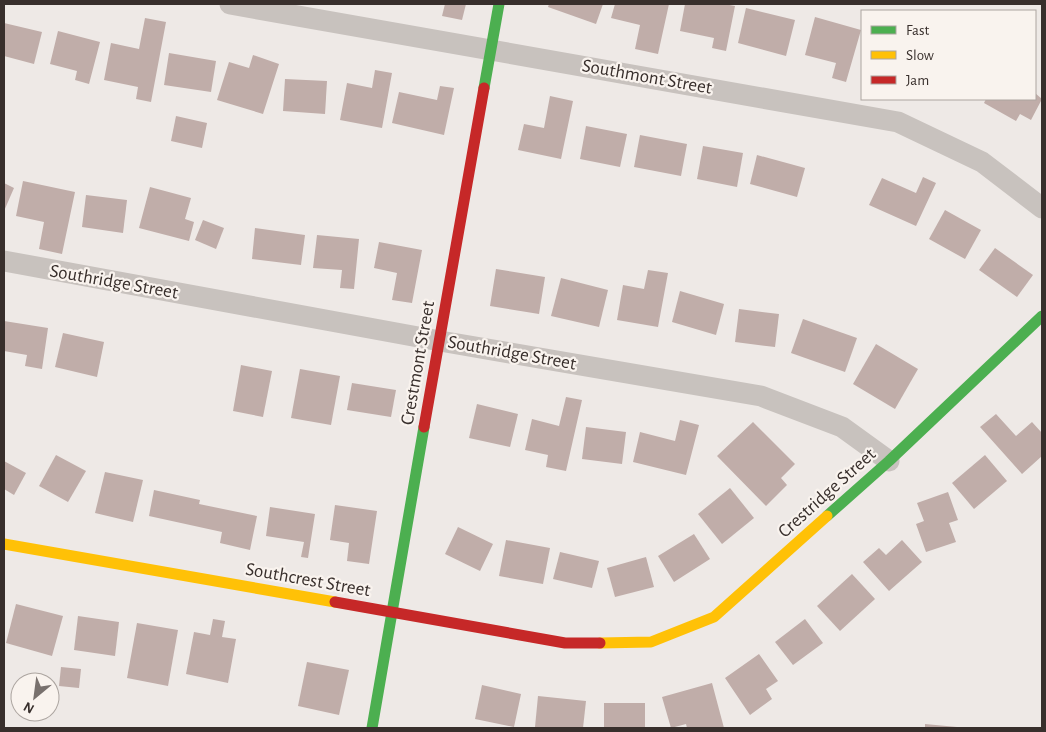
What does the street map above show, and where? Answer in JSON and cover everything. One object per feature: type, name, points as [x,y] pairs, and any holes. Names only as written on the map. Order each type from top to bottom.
[{"type":"street","name":"Southmont Street","points":[[230,4],[898,122],[982,162],[1042,208]]},
{"type":"street","name":"Crestmont Street","points":[[372,728],[499,4]]},
{"type":"street","name":"Southridge Street","points":[[4,261],[440,341],[761,396],[842,426],[888,461]]},
{"type":"street","name":"Crestridge Street","points":[[607,643],[651,642],[714,617],[888,461],[1042,316]]},
{"type":"street","name":"Southcrest Street","points":[[4,544],[565,644],[607,643]]},
{"type":"building","points":[[445,4],[466,4],[462,20],[442,16]]},
{"type":"building","points":[[549,4],[603,4],[596,24],[548,7]]},
{"type":"building","points":[[615,4],[669,4],[658,54],[635,49],[640,25],[611,18]]},
{"type":"building","points":[[685,4],[724,4],[735,6],[726,51],[712,48],[714,38],[680,31]]},
{"type":"building","points":[[746,8],[795,20],[786,56],[738,43]]},
{"type":"building","points":[[815,17],[861,30],[846,82],[832,78],[836,63],[805,55]]},
{"type":"building","points":[[145,18],[166,22],[151,102],[136,99],[138,87],[104,80],[111,43],[139,49]]},
{"type":"building","points":[[4,23],[42,32],[34,64],[4,56]]},
{"type":"building","points":[[58,31],[100,42],[89,84],[75,80],[77,71],[50,64]]},
{"type":"building","points":[[169,53],[216,61],[211,92],[164,85]]},
{"type":"building","points":[[253,55],[279,64],[263,114],[217,100],[229,62],[249,68]]},
{"type":"building","points":[[375,70],[392,73],[382,128],[340,120],[347,83],[372,88]]},
{"type":"building","points":[[285,79],[327,81],[325,114],[283,111]]},
{"type":"building","points":[[440,86],[454,88],[444,135],[392,123],[399,92],[437,100]]},
{"type":"building","points":[[1036,94],[1042,99],[1031,120],[1020,114],[1016,121],[984,103],[986,100],[1036,100]]},
{"type":"building","points":[[550,96],[573,101],[561,159],[518,150],[524,124],[544,128]]},
{"type":"building","points":[[176,116],[207,123],[202,148],[171,141]]},
{"type":"building","points":[[586,126],[627,134],[620,167],[580,159]]},
{"type":"building","points":[[640,135],[687,144],[681,176],[634,167]]},
{"type":"building","points":[[703,146],[743,153],[737,187],[697,179]]},
{"type":"building","points":[[757,155],[805,168],[797,197],[750,184]]},
{"type":"building","points":[[923,177],[936,183],[916,226],[869,205],[882,178],[916,193]]},
{"type":"building","points":[[23,181],[75,192],[62,254],[39,249],[44,222],[16,216]]},
{"type":"building","points":[[4,183],[14,188],[4,211]]},
{"type":"building","points":[[150,187],[191,198],[185,219],[194,222],[189,241],[139,228]]},
{"type":"building","points":[[86,195],[127,200],[123,233],[82,227]]},
{"type":"building","points":[[945,210],[981,230],[965,259],[929,239]]},
{"type":"building","points":[[203,220],[224,228],[216,249],[195,240]]},
{"type":"building","points":[[255,228],[305,235],[301,265],[252,259]]},
{"type":"building","points":[[317,235],[359,239],[354,289],[340,288],[342,270],[313,268]]},
{"type":"building","points":[[379,242],[422,250],[412,303],[392,300],[397,273],[374,268]]},
{"type":"building","points":[[995,248],[1033,275],[1017,297],[979,270]]},
{"type":"building","points":[[496,269],[545,277],[539,314],[490,306]]},
{"type":"building","points":[[648,270],[668,273],[658,327],[617,320],[623,285],[644,289]]},
{"type":"building","points":[[561,278],[608,290],[599,327],[551,316]]},
{"type":"building","points":[[680,291],[724,304],[716,335],[672,322]]},
{"type":"building","points":[[739,309],[779,314],[775,347],[735,342]]},
{"type":"building","points":[[803,319],[857,338],[845,372],[791,353]]},
{"type":"building","points":[[4,321],[48,328],[42,369],[25,366],[27,355],[4,351]]},
{"type":"building","points":[[63,333],[104,342],[97,377],[55,367]]},
{"type":"building","points":[[876,344],[918,369],[895,409],[853,384]]},
{"type":"building","points":[[241,365],[272,371],[263,417],[233,411]]},
{"type":"building","points":[[300,369],[340,376],[331,425],[291,418]]},
{"type":"building","points":[[352,383],[396,390],[391,417],[347,410]]},
{"type":"building","points":[[566,397],[582,400],[566,471],[546,467],[548,455],[525,450],[532,419],[559,426]]},
{"type":"building","points":[[477,404],[518,414],[510,447],[469,438]]},
{"type":"building","points":[[996,414],[1016,436],[1032,422],[1042,433],[1042,456],[1022,474],[980,427]]},
{"type":"building","points":[[680,420],[699,425],[686,475],[633,462],[640,432],[675,441]]},
{"type":"building","points":[[753,422],[795,464],[781,478],[787,485],[766,506],[717,456]]},
{"type":"building","points":[[586,427],[626,432],[622,464],[582,459]]},
{"type":"building","points":[[56,455],[86,471],[68,502],[39,486]]},
{"type":"building","points":[[985,455],[1007,481],[974,509],[952,483]]},
{"type":"building","points":[[4,461],[26,473],[14,495],[4,489]]},
{"type":"building","points":[[105,472],[143,480],[133,522],[95,513]]},
{"type":"building","points":[[730,488],[754,518],[722,544],[698,514]]},
{"type":"building","points":[[154,490],[200,500],[199,504],[257,516],[250,550],[220,543],[222,532],[149,516]]},
{"type":"building","points":[[948,492],[958,520],[949,523],[956,542],[926,552],[916,524],[924,521],[917,503]]},
{"type":"building","points":[[335,505],[377,511],[369,564],[347,561],[349,543],[330,540]]},
{"type":"building","points":[[270,507],[315,514],[308,558],[301,557],[304,542],[266,536]]},
{"type":"building","points":[[458,527],[493,544],[480,571],[445,554]]},
{"type":"building","points":[[694,534],[710,559],[674,582],[658,556]]},
{"type":"building","points":[[506,540],[550,548],[543,584],[499,576]]},
{"type":"building","points":[[902,540],[922,562],[889,591],[863,562],[879,548],[886,555]]},
{"type":"building","points":[[560,552],[599,561],[592,588],[553,579]]},
{"type":"building","points":[[646,557],[654,587],[615,597],[607,568]]},
{"type":"building","points":[[852,574],[875,599],[840,631],[817,606]]},
{"type":"building","points":[[16,604],[63,616],[52,656],[6,643]]},
{"type":"building","points":[[78,616],[119,622],[115,656],[74,650]]},
{"type":"building","points":[[213,619],[225,621],[222,637],[236,639],[228,683],[186,674],[194,632],[210,635]]},
{"type":"building","points":[[805,619],[823,643],[793,665],[775,642]]},
{"type":"building","points":[[137,623],[178,630],[168,686],[127,678]]},
{"type":"building","points":[[759,654],[778,681],[766,689],[772,699],[750,715],[725,678]]},
{"type":"building","points":[[307,662],[349,670],[339,715],[298,706]]},
{"type":"building","points":[[61,667],[81,669],[79,688],[60,686]]},
{"type":"building","points":[[712,683],[724,728],[687,728],[686,724],[671,728],[662,697]]},
{"type":"building","points":[[482,685],[521,694],[514,727],[475,719]]},
{"type":"building","points":[[538,696],[586,701],[583,728],[535,727]]},
{"type":"building","points":[[604,703],[645,703],[645,728],[604,728]]},
{"type":"building","points":[[925,724],[957,727],[957,728],[925,728]]},
{"type":"traffic: fast","points":[[484,88],[499,4]]},
{"type":"traffic: fast","points":[[827,516],[889,461],[1042,316]]},
{"type":"traffic: fast","points":[[372,728],[424,427]]},
{"type":"traffic: slow","points":[[600,643],[651,642],[714,617],[827,516]]},
{"type":"traffic: slow","points":[[4,544],[335,602]]},
{"type":"traffic: jam","points":[[424,427],[484,88]]},
{"type":"traffic: jam","points":[[335,602],[565,643],[600,643]]}]
